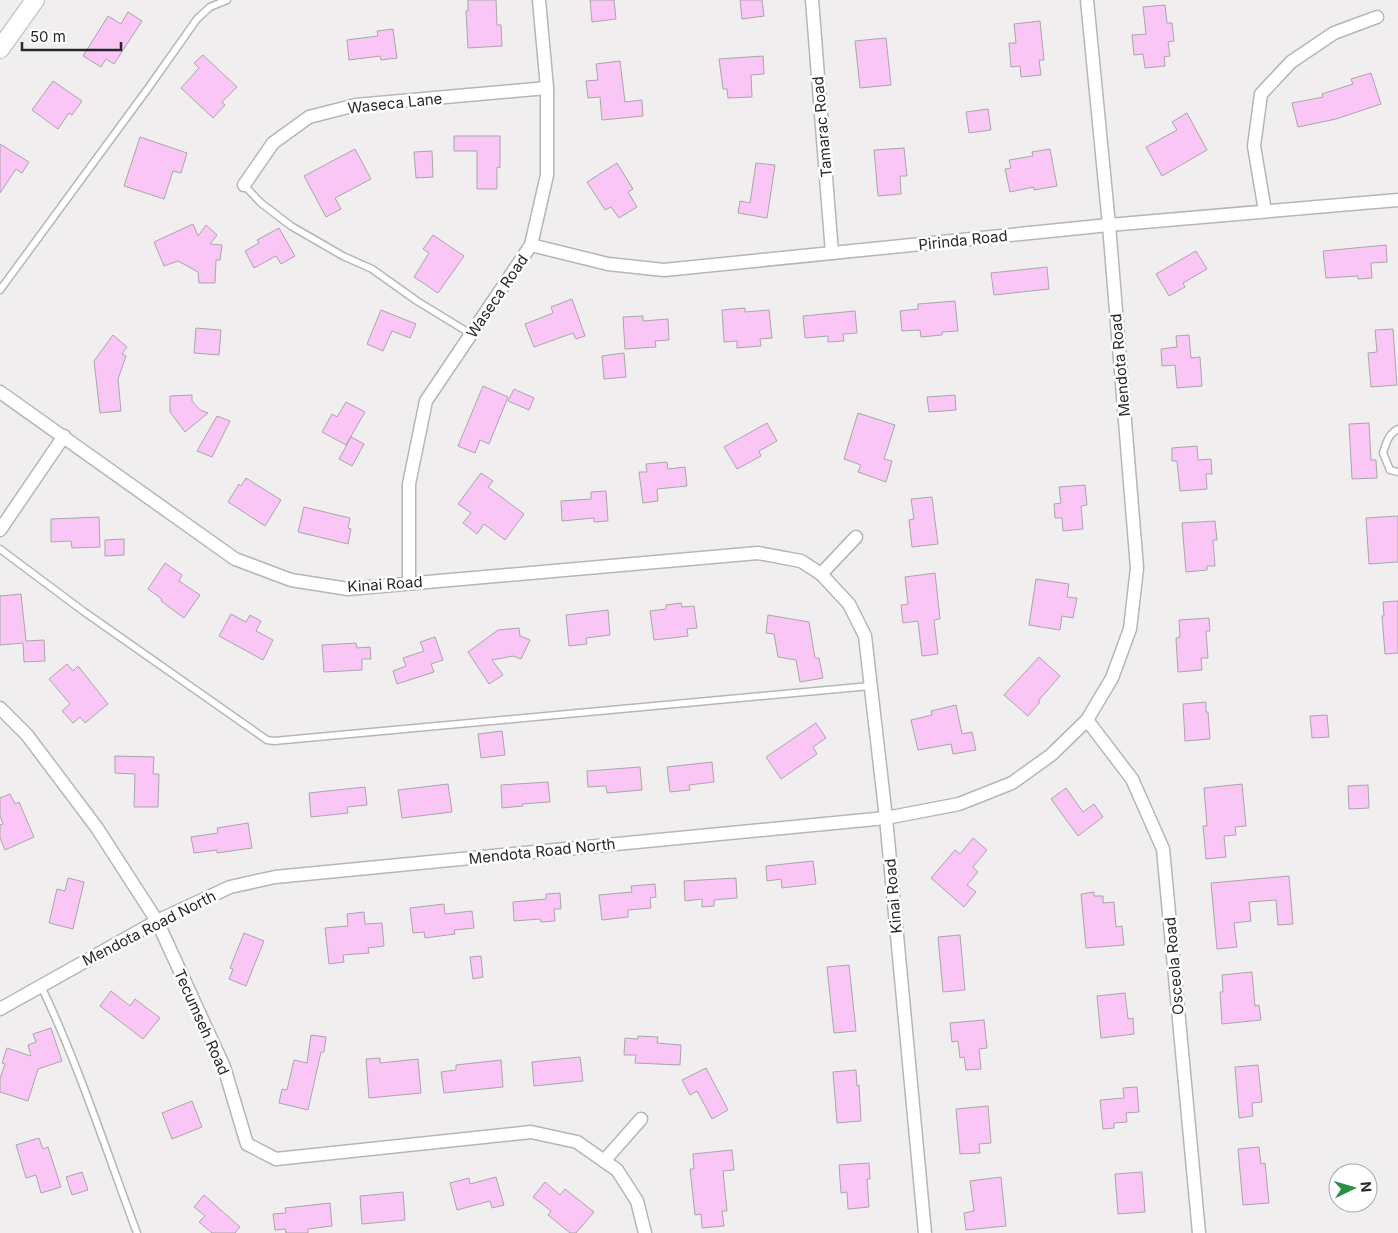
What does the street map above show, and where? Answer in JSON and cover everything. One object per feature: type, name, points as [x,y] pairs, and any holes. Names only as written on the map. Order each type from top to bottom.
[{"type":"main road","points":[[0,49],[35,0]]},
{"type":"street","name":"Waseca Road","points":[[409,582],[409,484],[426,402],[531,244],[548,175],[547,88],[539,0]]},
{"type":"street","name":"Tamarac Road","points":[[812,0],[832,254]]},
{"type":"street","name":"Mendota Road","points":[[1086,720],[1112,678],[1130,629],[1137,568],[1109,225],[1087,0]]},
{"type":"street","points":[[1265,211],[1254,146],[1261,94],[1291,62],[1334,33],[1377,17]]},
{"type":"street","name":"Waseca Lane","points":[[244,185],[273,143],[309,117],[356,105],[547,88]]},
{"type":"street","name":"Pirinda Road","points":[[531,244],[608,264],[664,270],[1109,225],[1398,200]]},
{"type":"street","name":"Kinai Road","points":[[0,392],[234,558],[291,580],[348,589],[409,582],[758,553],[801,561],[821,574],[849,604],[865,636],[886,818],[925,1233]]},
{"type":"street","points":[[0,530],[64,436]]},
{"type":"street","points":[[821,574],[856,537]]},
{"type":"street","name":"Tecumseh Road","points":[[0,708],[27,735],[97,828],[156,921],[224,1067],[247,1144],[276,1159],[531,1132],[577,1142],[617,1170],[637,1201],[645,1233]]},
{"type":"street","name":"Mendota Road North","points":[[0,1009],[156,921],[230,887],[275,877],[886,818],[959,804],[1012,783],[1051,755],[1086,720]]},
{"type":"street","name":"Osceola Road","points":[[1086,720],[1132,779],[1163,850],[1200,1233]]},
{"type":"street","points":[[604,1161],[641,1119]]},
{"type":"lane","points":[[0,290],[197,19],[210,7],[227,0]]},
{"type":"lane","points":[[244,185],[261,203],[291,226],[343,256],[372,269],[471,334]]},
{"type":"lane","points":[[1398,429],[1387,440],[1383,453],[1390,470],[1398,472]]},
{"type":"lane","points":[[0,549],[83,611],[267,740],[274,741],[870,686]]},
{"type":"lane","points":[[41,986],[85,1088],[137,1233]]},
{"type":"building","points":[[468,0],[496,0],[497,25],[501,25],[502,46],[468,48],[466,11],[468,11]]},
{"type":"building","points":[[590,0],[614,0],[616,19],[592,22]]},
{"type":"building","points":[[740,0],[762,0],[764,16],[742,19]]},
{"type":"building","points":[[1165,5],[1167,23],[1172,23],[1174,41],[1168,42],[1170,56],[1164,57],[1165,66],[1145,68],[1143,54],[1134,55],[1132,35],[1146,34],[1143,7]]},
{"type":"building","points":[[128,12],[142,21],[114,64],[106,59],[101,67],[83,56],[108,16],[121,24]]},
{"type":"building","points":[[1040,21],[1044,60],[1039,60],[1041,75],[1021,77],[1020,66],[1011,67],[1009,43],[1016,43],[1014,24]]},
{"type":"building","points":[[393,29],[397,58],[381,60],[380,56],[349,60],[347,40],[378,36],[377,31]]},
{"type":"building","points":[[886,38],[891,85],[860,88],[855,41]]},
{"type":"building","points":[[203,55],[237,87],[222,102],[225,105],[213,118],[181,88],[199,68],[194,63]]},
{"type":"building","points":[[763,56],[764,74],[751,75],[752,97],[728,98],[727,89],[723,89],[719,59]]},
{"type":"building","points":[[620,61],[625,102],[642,100],[643,116],[602,120],[600,97],[588,98],[586,81],[598,80],[596,64]]},
{"type":"building","points":[[1371,73],[1381,104],[1336,119],[1298,127],[1292,103],[1323,97],[1322,94],[1353,84],[1351,79]]},
{"type":"building","points":[[53,81],[82,101],[72,115],[69,113],[58,129],[32,110]]},
{"type":"building","points":[[988,109],[991,130],[969,133],[966,112]]},
{"type":"building","points":[[1187,113],[1207,150],[1162,176],[1146,147],[1177,130],[1172,122]]},
{"type":"building","points":[[454,136],[500,136],[500,168],[497,167],[497,189],[477,189],[477,151],[454,151]]},
{"type":"building","points":[[140,137],[187,153],[181,173],[173,171],[164,199],[124,186]]},
{"type":"building","points":[[0,144],[29,162],[22,173],[16,169],[0,193]]},
{"type":"building","points":[[904,148],[907,176],[900,176],[901,194],[878,196],[874,150]]},
{"type":"building","points":[[355,149],[371,179],[335,198],[341,209],[326,217],[304,176]]},
{"type":"building","points":[[1050,149],[1057,186],[1034,190],[1034,187],[1010,192],[1005,169],[1011,168],[1009,160],[1033,156],[1032,152]]},
{"type":"building","points":[[432,151],[433,177],[416,178],[414,152]]},
{"type":"building","points":[[617,163],[633,189],[628,192],[637,207],[619,218],[611,207],[605,210],[587,182]]},
{"type":"building","points":[[756,163],[775,165],[767,218],[738,213],[740,201],[750,203]]},
{"type":"building","points":[[193,224],[198,236],[206,225],[217,235],[210,244],[222,245],[220,260],[216,260],[215,283],[199,283],[198,272],[178,261],[164,266],[154,242]]},
{"type":"building","points":[[279,228],[295,256],[281,264],[276,256],[254,268],[245,251],[259,243],[257,240]]},
{"type":"building","points":[[433,235],[464,256],[438,293],[414,277],[429,253],[423,249]]},
{"type":"building","points":[[1386,245],[1387,262],[1371,263],[1372,278],[1358,279],[1358,276],[1326,278],[1323,251]]},
{"type":"building","points":[[1196,251],[1207,269],[1183,283],[1185,287],[1169,296],[1156,274]]},
{"type":"building","points":[[1047,267],[1049,289],[994,295],[991,273]]},
{"type":"building","points":[[572,299],[585,336],[576,339],[573,333],[534,347],[525,324],[553,313],[551,307]]},
{"type":"building","points":[[955,301],[958,331],[942,332],[942,335],[921,337],[920,330],[902,331],[900,311],[918,309],[918,304]]},
{"type":"building","points":[[745,308],[745,312],[769,310],[772,338],[760,339],[761,346],[737,348],[737,341],[724,342],[722,310]]},
{"type":"building","points":[[381,310],[416,324],[410,338],[392,331],[383,351],[367,344]]},
{"type":"building","points":[[855,311],[857,333],[843,334],[844,341],[828,342],[828,336],[805,338],[803,316]]},
{"type":"building","points":[[643,316],[643,321],[668,319],[669,340],[655,341],[656,347],[625,349],[623,317]]},
{"type":"building","points":[[196,328],[221,330],[219,355],[194,353]]},
{"type":"building","points":[[1393,329],[1397,385],[1371,387],[1368,353],[1377,352],[1375,330]]},
{"type":"building","points":[[113,335],[127,347],[122,354],[126,356],[118,379],[121,411],[100,413],[94,361]]},
{"type":"building","points":[[1189,335],[1191,358],[1200,357],[1202,386],[1177,388],[1175,365],[1162,366],[1161,349],[1177,347],[1176,336]]},
{"type":"building","points":[[624,353],[626,377],[604,379],[602,356]]},
{"type":"building","points":[[483,386],[508,397],[489,444],[480,440],[475,453],[458,446]]},
{"type":"building","points":[[514,389],[534,398],[529,410],[508,401]]},
{"type":"building","points":[[192,395],[192,401],[200,410],[208,413],[185,432],[170,412],[170,396]]},
{"type":"building","points":[[955,395],[956,410],[929,412],[927,397]]},
{"type":"building","points":[[346,402],[365,412],[346,445],[322,432],[332,414],[337,417]]},
{"type":"building","points":[[858,413],[895,425],[884,459],[892,461],[886,482],[858,472],[861,465],[844,459]]},
{"type":"building","points":[[217,416],[230,421],[212,457],[197,451]]},
{"type":"building","points":[[767,423],[777,441],[759,451],[761,456],[737,469],[724,447]]},
{"type":"building","points":[[1369,423],[1371,460],[1376,460],[1377,478],[1352,479],[1349,424]]},
{"type":"building","points":[[351,437],[364,444],[352,466],[339,459]]},
{"type":"building","points":[[1197,446],[1198,460],[1211,459],[1212,474],[1206,474],[1207,489],[1180,491],[1177,461],[1172,461],[1172,448]]},
{"type":"building","points":[[667,462],[668,469],[685,467],[687,486],[657,489],[658,501],[643,503],[639,472],[647,472],[646,464]]},
{"type":"building","points":[[481,473],[493,481],[488,487],[524,514],[505,540],[484,524],[477,534],[463,523],[471,513],[458,504]]},
{"type":"building","points":[[246,478],[281,500],[265,526],[228,502],[239,484],[241,486]]},
{"type":"building","points":[[1085,485],[1087,505],[1081,506],[1083,529],[1063,531],[1062,518],[1055,518],[1054,504],[1061,503],[1059,487]]},
{"type":"building","points":[[606,491],[608,521],[594,522],[594,518],[562,521],[561,501],[591,499],[591,492]]},
{"type":"building","points":[[932,497],[938,544],[912,547],[909,520],[914,519],[911,499]]},
{"type":"building","points":[[304,507],[350,518],[348,528],[351,529],[348,544],[298,532]]},
{"type":"building","points":[[1398,516],[1398,562],[1369,564],[1366,518]]},
{"type":"building","points":[[99,517],[100,547],[72,548],[71,541],[51,542],[51,519]]},
{"type":"building","points":[[1215,521],[1217,540],[1213,540],[1215,566],[1207,566],[1207,570],[1186,572],[1182,523]]},
{"type":"building","points":[[124,539],[124,555],[105,556],[105,540]]},
{"type":"building","points":[[165,563],[182,575],[179,581],[200,595],[184,618],[148,589]]},
{"type":"building","points":[[935,573],[940,619],[934,620],[938,654],[922,656],[918,621],[903,623],[901,605],[908,604],[905,577]]},
{"type":"building","points":[[1036,579],[1069,584],[1067,597],[1077,598],[1073,618],[1062,616],[1060,630],[1029,625]]},
{"type":"building","points":[[21,594],[26,641],[44,640],[45,661],[24,662],[23,643],[0,645],[0,596]]},
{"type":"building","points":[[1398,601],[1398,653],[1385,654],[1382,616],[1384,616],[1383,602]]},
{"type":"building","points":[[681,603],[682,607],[694,606],[697,628],[687,629],[688,636],[654,640],[650,611],[666,609],[666,605]]},
{"type":"building","points":[[608,610],[610,635],[586,638],[587,644],[569,646],[566,615]]},
{"type":"building","points":[[231,614],[246,622],[250,615],[261,621],[256,631],[273,640],[263,660],[219,636]]},
{"type":"building","points":[[768,615],[809,622],[815,658],[819,658],[823,678],[800,682],[796,660],[778,657],[774,634],[766,633]]},
{"type":"building","points":[[1209,618],[1210,631],[1206,631],[1208,658],[1201,658],[1202,670],[1178,672],[1176,638],[1180,637],[1179,620]]},
{"type":"building","points":[[519,628],[520,636],[530,640],[521,659],[513,656],[492,660],[503,675],[489,684],[468,652],[498,630]]},
{"type":"building","points":[[435,637],[443,660],[431,664],[434,672],[397,684],[393,671],[406,666],[403,658],[424,651],[420,642]]},
{"type":"building","points":[[356,643],[357,648],[370,647],[371,659],[362,659],[362,670],[324,672],[322,645]]},
{"type":"building","points":[[1039,657],[1060,676],[1038,701],[1040,702],[1028,716],[1004,695]]},
{"type":"building","points":[[67,664],[73,671],[78,666],[108,704],[85,723],[80,717],[73,723],[62,711],[70,704],[49,679]]},
{"type":"building","points":[[1206,702],[1210,739],[1185,741],[1183,704]]},
{"type":"building","points":[[956,705],[962,734],[972,732],[976,750],[953,754],[951,744],[918,750],[911,720],[932,715],[931,711]]},
{"type":"building","points":[[1327,715],[1329,737],[1312,738],[1310,716]]},
{"type":"building","points":[[816,723],[826,738],[813,747],[817,754],[781,779],[766,757]]},
{"type":"building","points":[[502,731],[505,755],[481,758],[478,734]]},
{"type":"building","points":[[115,756],[154,757],[153,774],[159,774],[158,807],[134,807],[135,774],[115,773]]},
{"type":"building","points":[[712,762],[714,782],[689,785],[690,790],[670,792],[667,767]]},
{"type":"building","points":[[640,767],[642,790],[607,793],[606,786],[588,787],[587,771]]},
{"type":"building","points":[[548,782],[550,802],[502,808],[501,785]]},
{"type":"building","points":[[448,784],[452,812],[402,818],[398,790]]},
{"type":"building","points":[[1242,784],[1246,826],[1235,827],[1236,835],[1224,836],[1226,857],[1206,859],[1203,826],[1207,826],[1204,788]]},
{"type":"building","points":[[1368,785],[1369,808],[1349,809],[1348,786]]},
{"type":"building","points":[[365,787],[367,805],[347,807],[348,813],[311,817],[309,793]]},
{"type":"building","points":[[1066,788],[1083,812],[1094,804],[1103,817],[1078,836],[1051,799]]},
{"type":"building","points":[[10,794],[15,804],[19,802],[34,837],[5,850],[0,838],[0,825],[3,824],[0,816],[0,798]]},
{"type":"building","points":[[248,823],[252,848],[217,853],[217,850],[194,853],[191,837],[218,833],[217,828]]},
{"type":"building","points":[[973,838],[987,850],[973,867],[978,872],[967,885],[976,892],[964,907],[931,878],[955,850],[960,854]]},
{"type":"building","points":[[813,861],[816,884],[782,888],[781,879],[767,881],[766,866]]},
{"type":"building","points":[[1289,876],[1293,924],[1278,925],[1276,900],[1249,902],[1251,921],[1234,923],[1237,947],[1217,949],[1211,883]]},
{"type":"building","points":[[68,878],[84,882],[73,929],[49,923],[57,889],[65,891]]},
{"type":"building","points":[[736,878],[737,898],[714,900],[714,906],[702,907],[702,899],[685,901],[684,881]]},
{"type":"building","points":[[655,884],[656,897],[650,898],[651,908],[628,910],[628,917],[602,920],[599,895],[632,892],[631,886]]},
{"type":"building","points":[[1094,892],[1094,896],[1103,896],[1103,903],[1114,902],[1116,927],[1122,926],[1124,945],[1086,948],[1081,894]]},
{"type":"building","points":[[560,893],[561,909],[554,909],[555,921],[541,922],[540,919],[514,921],[513,902],[546,899],[546,894]]},
{"type":"building","points":[[444,904],[445,914],[472,911],[474,928],[454,930],[455,934],[425,938],[424,932],[413,933],[410,908]]},
{"type":"building","points":[[364,912],[365,924],[382,923],[384,946],[368,948],[369,953],[343,955],[344,962],[329,964],[325,928],[348,926],[347,914]]},
{"type":"building","points":[[244,933],[264,941],[246,986],[229,979],[233,969],[230,968]]},
{"type":"building","points":[[960,935],[965,990],[943,992],[938,937]]},
{"type":"building","points":[[481,956],[483,977],[473,979],[470,957]]},
{"type":"building","points":[[849,965],[856,1031],[834,1033],[827,967]]},
{"type":"building","points":[[1252,972],[1255,1006],[1259,1005],[1261,1020],[1222,1024],[1220,992],[1223,992],[1222,975]]},
{"type":"building","points":[[111,991],[130,1006],[135,999],[160,1018],[143,1039],[100,1006]]},
{"type":"building","points":[[1125,993],[1128,1019],[1133,1018],[1134,1034],[1101,1038],[1097,996]]},
{"type":"building","points":[[984,1020],[987,1048],[979,1049],[981,1069],[966,1070],[964,1057],[960,1058],[958,1041],[952,1042],[950,1023]]},
{"type":"building","points":[[51,1028],[62,1061],[38,1069],[28,1101],[0,1092],[0,1079],[5,1064],[2,1063],[7,1048],[31,1056],[28,1045],[36,1042],[33,1034]]},
{"type":"building","points":[[311,1035],[326,1037],[324,1052],[321,1052],[308,1110],[279,1103],[282,1089],[287,1090],[294,1060],[307,1063]]},
{"type":"building","points":[[638,1036],[658,1037],[657,1043],[681,1045],[680,1065],[635,1063],[636,1055],[624,1055],[625,1038],[638,1039]]},
{"type":"building","points":[[580,1057],[583,1081],[534,1086],[532,1062]]},
{"type":"building","points":[[380,1058],[380,1063],[418,1059],[421,1093],[369,1098],[366,1059]]},
{"type":"building","points":[[501,1060],[503,1087],[444,1093],[441,1072],[456,1070],[456,1065]]},
{"type":"building","points":[[1258,1065],[1262,1102],[1252,1103],[1253,1116],[1239,1118],[1235,1067]]},
{"type":"building","points":[[706,1068],[728,1110],[712,1119],[697,1091],[690,1095],[682,1080]]},
{"type":"building","points":[[856,1070],[857,1086],[859,1085],[861,1121],[837,1123],[833,1072]]},
{"type":"building","points":[[1137,1087],[1139,1112],[1126,1113],[1127,1122],[1114,1123],[1114,1128],[1103,1129],[1100,1100],[1124,1098],[1123,1088]]},
{"type":"building","points":[[192,1101],[202,1127],[172,1139],[162,1113]]},
{"type":"building","points":[[988,1106],[991,1143],[979,1144],[980,1153],[960,1154],[956,1109]]},
{"type":"building","points":[[39,1138],[43,1149],[48,1147],[61,1187],[41,1193],[36,1175],[26,1178],[16,1145]]},
{"type":"building","points":[[1259,1147],[1261,1164],[1265,1163],[1269,1203],[1243,1205],[1238,1149]]},
{"type":"building","points":[[732,1150],[734,1170],[723,1171],[727,1211],[722,1211],[724,1226],[702,1228],[701,1214],[695,1215],[690,1169],[694,1169],[693,1154]]},
{"type":"building","points":[[869,1163],[870,1179],[867,1179],[869,1207],[848,1209],[847,1192],[841,1193],[839,1165]]},
{"type":"building","points":[[82,1172],[88,1190],[72,1195],[66,1177]]},
{"type":"building","points":[[1142,1172],[1145,1212],[1118,1214],[1115,1174]]},
{"type":"building","points":[[496,1177],[504,1205],[492,1208],[490,1201],[457,1210],[450,1183],[469,1178],[470,1184]]},
{"type":"building","points":[[1001,1177],[1006,1226],[966,1230],[964,1213],[974,1211],[970,1181]]},
{"type":"building","points":[[545,1182],[560,1195],[565,1189],[594,1212],[576,1233],[570,1233],[548,1215],[551,1211],[533,1197]]},
{"type":"building","points":[[403,1192],[405,1220],[362,1224],[360,1196]]},
{"type":"building","points":[[204,1195],[240,1227],[235,1233],[212,1233],[199,1222],[205,1216],[194,1207]]},
{"type":"building","points":[[330,1203],[332,1226],[308,1229],[308,1233],[286,1233],[285,1229],[275,1230],[273,1214],[286,1213],[285,1208]]}]
